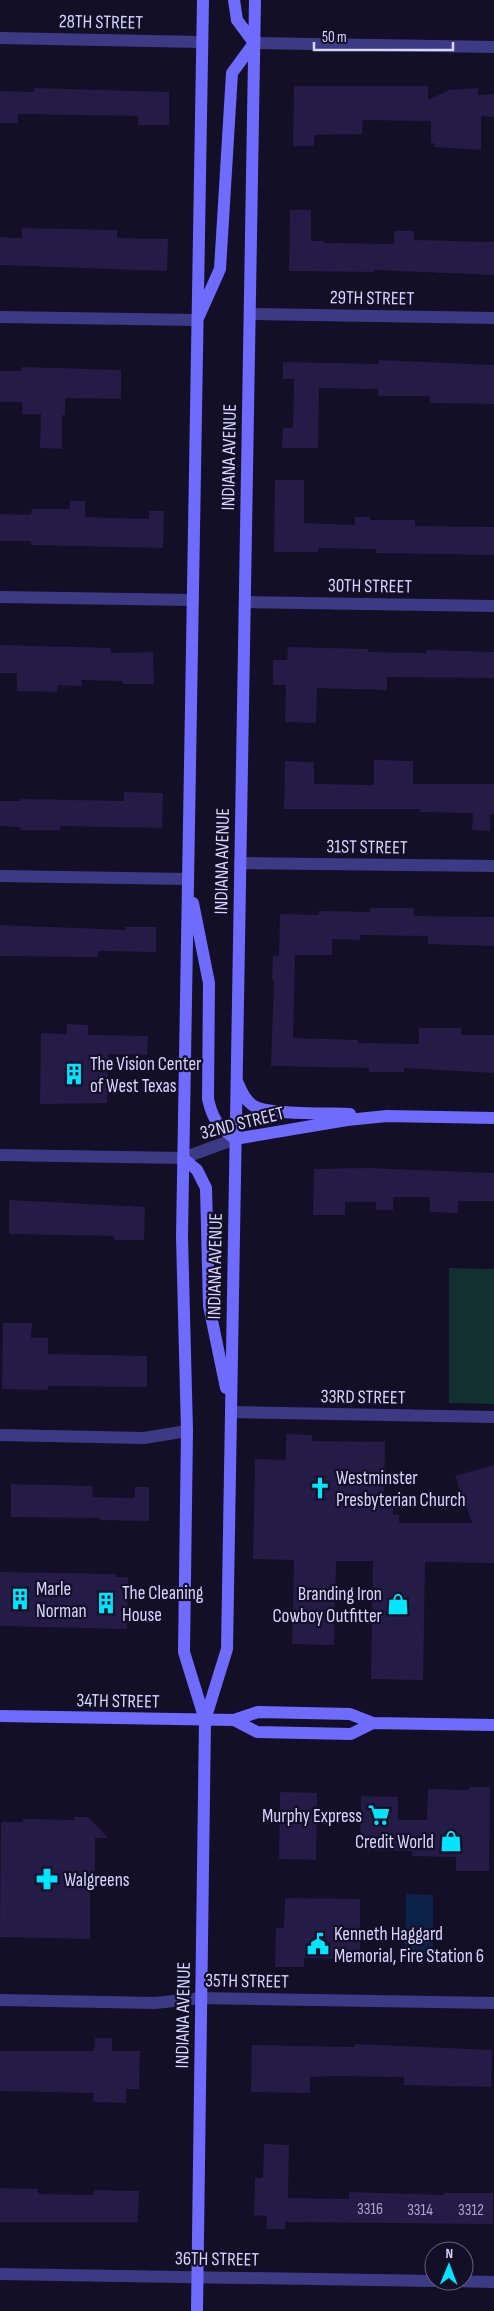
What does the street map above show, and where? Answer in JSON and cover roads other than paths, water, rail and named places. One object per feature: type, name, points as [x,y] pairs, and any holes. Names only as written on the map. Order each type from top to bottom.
[{"type":"main road","name":"INDIANA AVENUE","points":[[203,0],[182,1311],[187,1431],[184,1652],[205,1720]]},
{"type":"main road","points":[[198,320],[220,269],[232,73],[254,43],[237,20],[234,0]]},
{"type":"main road","name":"INDIANA AVENUE","points":[[197,2311],[205,1720],[227,1649],[255,0]]},
{"type":"main road","points":[[188,879],[209,983],[208,1099],[211,1115],[217,1124],[235,1139]]},
{"type":"main road","points":[[236,1081],[250,1104],[263,1109],[387,1116]]},
{"type":"main road","name":"32ND STREET","points":[[235,1139],[347,1120],[387,1116],[494,1118]]},
{"type":"main road","points":[[183,1158],[196,1170],[206,1188],[209,1306],[231,1412]]},
{"type":"main road","name":"34TH STREET","points":[[0,1716],[234,1720],[258,1712],[350,1714],[372,1723],[494,1725]]},
{"type":"main road","name":"34TH STREET","points":[[234,1720],[257,1732],[351,1734],[372,1723]]},
{"type":"street","name":"28TH STREET","points":[[0,38],[202,42]]},
{"type":"street","points":[[254,43],[494,47]]},
{"type":"street","name":"29TH STREET","points":[[250,314],[494,318]]},
{"type":"street","points":[[0,317],[198,320]]},
{"type":"street","points":[[0,597],[193,600]]},
{"type":"street","name":"30TH STREET","points":[[245,602],[494,606]]},
{"type":"street","name":"31ST STREET","points":[[240,863],[494,866]]},
{"type":"street","points":[[0,876],[188,879]]},
{"type":"street","name":"32ND STREET","points":[[0,1155],[183,1158],[235,1139]]},
{"type":"street","name":"33RD STREET","points":[[231,1412],[494,1417]]},
{"type":"street","points":[[0,1435],[144,1438],[187,1431]]},
{"type":"street","name":"35TH STREET","points":[[0,2000],[155,2003],[201,1998],[494,2003]]},
{"type":"street","name":"36TH STREET","points":[[0,2274],[424,2281]]},
{"type":"street","points":[[474,2282],[494,2282]]},
{"type":"water","points":[[406,1894],[433,1895],[433,1959],[405,1958]]},
{"type":"place","name":"The Vision Center of West Texas","points":[[74,1074]]},
{"type":"place","name":"Westminster Presbyterian Church","points":[[320,1488]]},
{"type":"place","name":"Marle Norman","points":[[20,1599]]},
{"type":"place","name":"The Cleaning House","points":[[106,1603]]},
{"type":"place","name":"Branding Iron Cowboy Outfitter","points":[[398,1604]]},
{"type":"place","name":"Murphy Express","points":[[379,1815]]},
{"type":"place","name":"Credit World","points":[[451,1841]]},
{"type":"place","name":"Walgreens","points":[[47,1879]]},
{"type":"place","name":"Kenneth Haggard Memorial, Fire Station 6","points":[[318,1944]]}]
